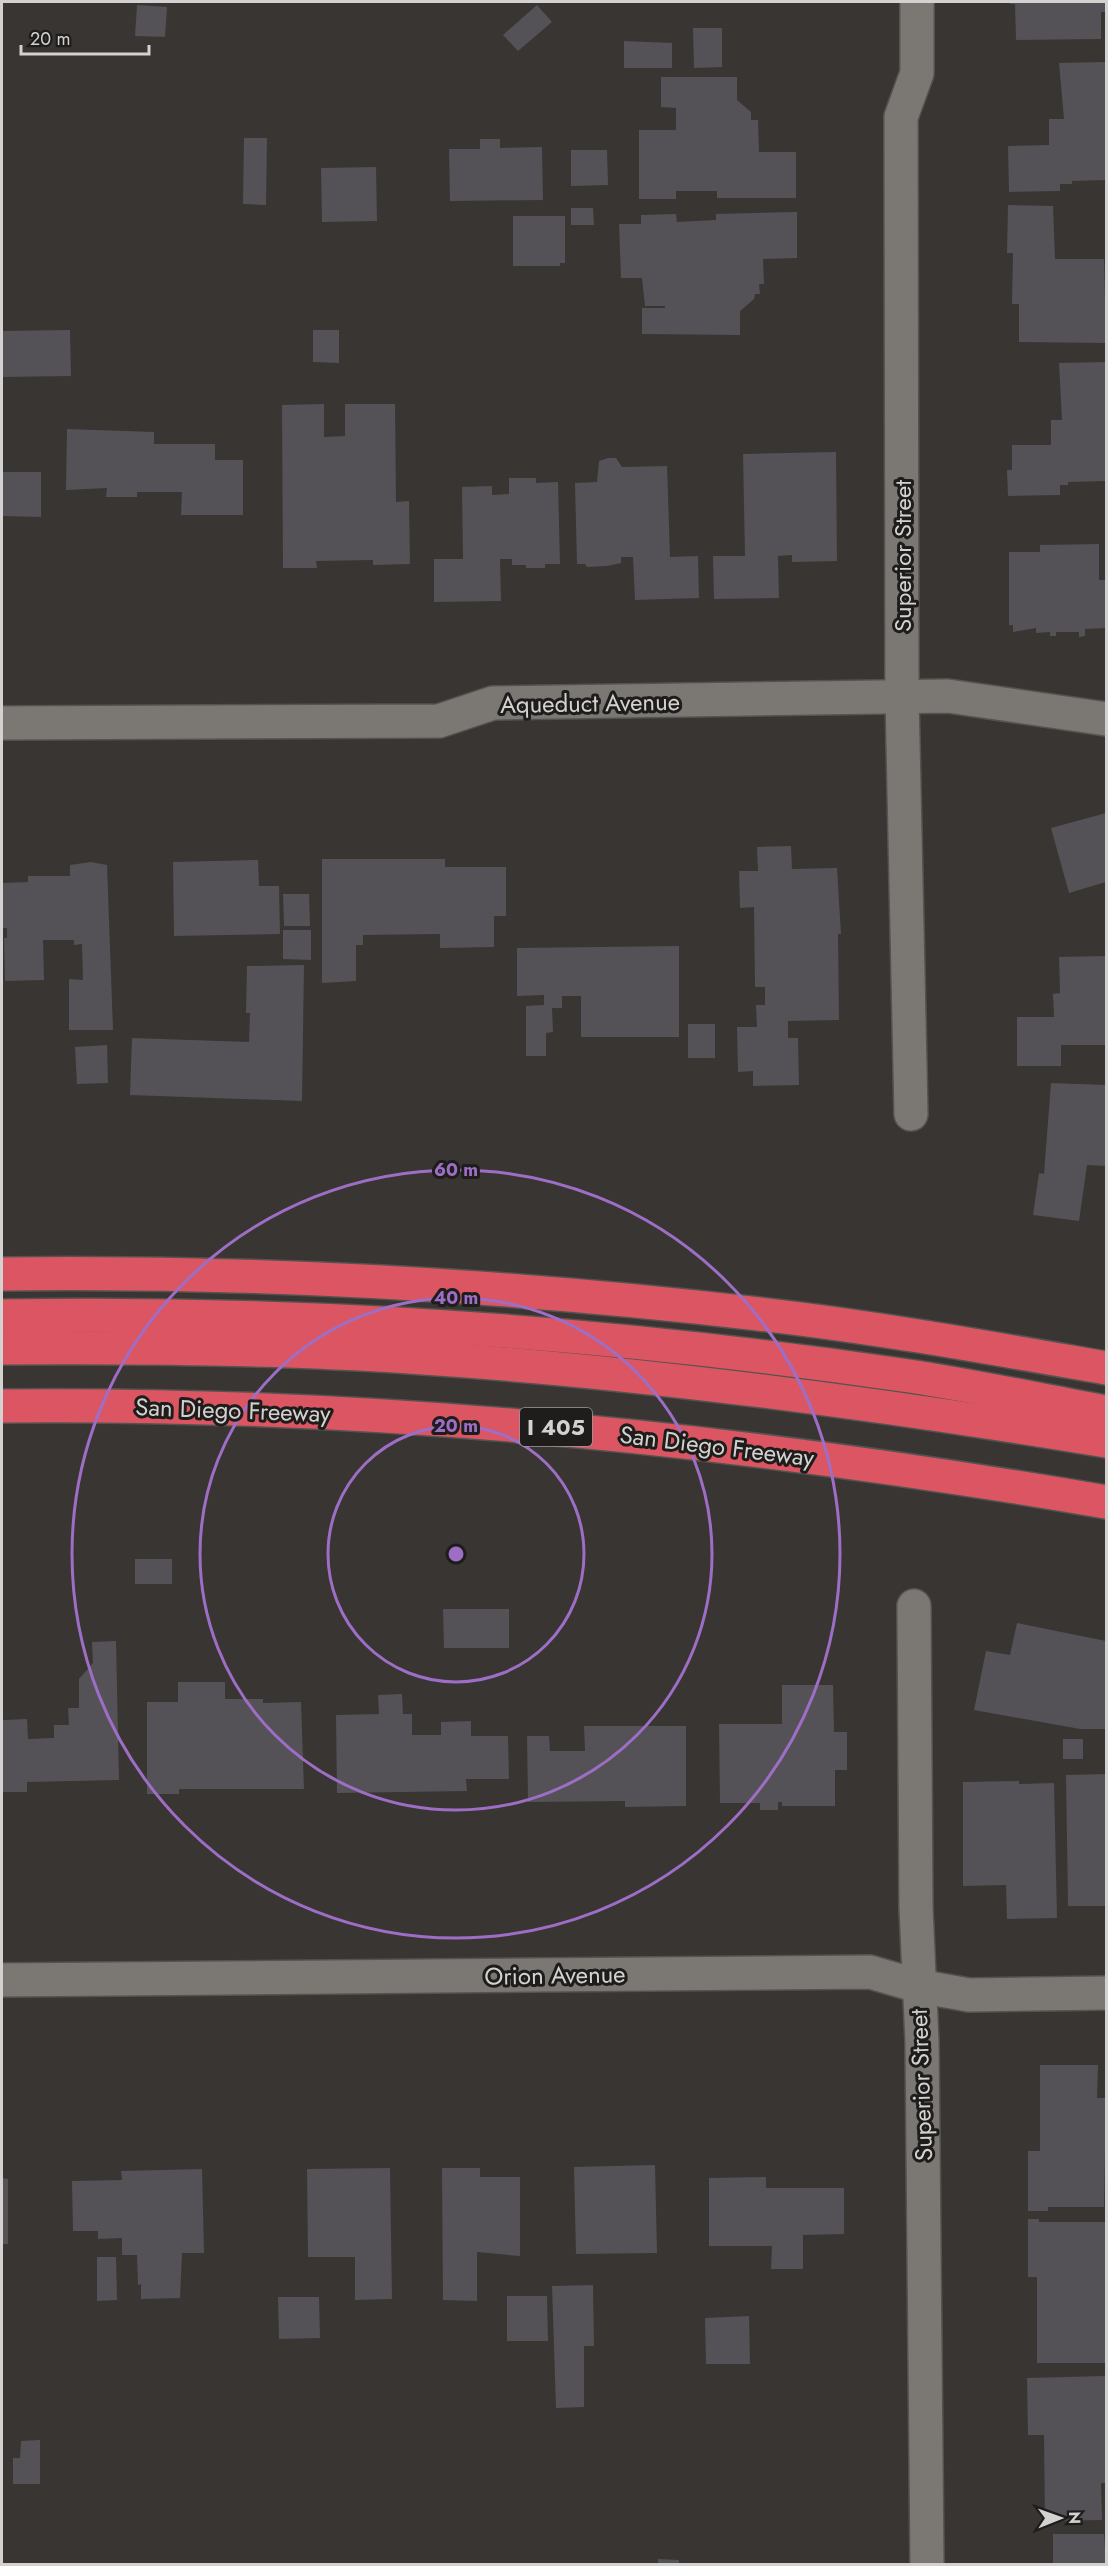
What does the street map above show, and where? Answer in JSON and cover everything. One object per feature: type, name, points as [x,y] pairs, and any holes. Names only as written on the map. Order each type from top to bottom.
[{"type":"highway","points":[[2,1274],[234,1277],[562,1294],[760,1314],[1107,1368]]},
{"type":"highway","points":[[2,1317],[302,1320],[480,1330],[683,1348],[899,1375],[1107,1412]]},
{"type":"highway","points":[[2,1348],[138,1347],[408,1357],[663,1378],[968,1418],[1107,1441]]},
{"type":"highway","name":"San Diego Freeway","points":[[2,1406],[128,1406],[324,1412],[555,1427],[842,1461],[1107,1502]]},
{"type":"street","name":"Superior Street","points":[[911,1114],[902,696],[901,117],[917,73],[917,2]]},
{"type":"street","name":"Aqueduct Avenue","points":[[2,723],[439,721],[493,704],[902,696],[948,696],[1107,719]]},
{"type":"street","name":"Superior Street","points":[[914,1606],[918,1986],[922,2042],[927,2565]]},
{"type":"street","name":"Orion Avenue","points":[[2,1980],[870,1972],[918,1986],[969,1995],[1107,1994]]},
{"type":"building","points":[[1010,2],[1106,2],[1106,12],[1101,12],[1101,39],[1016,40],[1015,4],[1010,4]]},
{"type":"building","points":[[137,5],[167,7],[165,37],[135,36]]},
{"type":"building","points":[[537,5],[552,22],[518,51],[503,35]]},
{"type":"building","points":[[693,28],[722,28],[722,67],[694,68]]},
{"type":"building","points":[[624,41],[672,43],[672,68],[624,68]]},
{"type":"building","points":[[1106,62],[1106,180],[1072,181],[1072,184],[1060,184],[1060,191],[1009,192],[1008,146],[1049,145],[1049,119],[1064,119],[1059,63]]},
{"type":"building","points":[[661,77],[737,77],[737,100],[751,112],[751,120],[758,120],[759,152],[796,152],[796,198],[717,198],[717,191],[676,191],[676,199],[639,199],[639,130],[676,130],[676,108],[661,107]]},
{"type":"building","points":[[244,138],[267,138],[266,205],[243,204]]},
{"type":"building","points":[[480,139],[500,139],[500,148],[542,147],[543,200],[450,201],[449,149],[480,149]]},
{"type":"building","points":[[571,150],[607,150],[608,185],[571,186]]},
{"type":"building","points":[[376,167],[377,221],[322,222],[321,168]]},
{"type":"building","points":[[1008,205],[1053,206],[1055,259],[1104,259],[1106,343],[1019,342],[1019,304],[1012,304],[1013,253],[1007,253]]},
{"type":"building","points":[[571,208],[593,208],[594,225],[571,225]]},
{"type":"building","points":[[797,212],[797,258],[763,259],[764,284],[759,284],[760,294],[755,294],[754,299],[740,311],[740,335],[642,334],[642,308],[665,308],[665,306],[645,306],[642,278],[621,278],[619,224],[641,224],[641,215],[676,214],[677,222],[716,220],[716,214]]},
{"type":"building","points":[[513,216],[565,216],[565,263],[560,263],[560,266],[513,266]]},
{"type":"building","points":[[70,330],[71,376],[2,377],[2,331]]},
{"type":"building","points":[[313,330],[339,330],[339,363],[313,362]]},
{"type":"building","points":[[1106,362],[1106,481],[1068,482],[1068,485],[1060,485],[1060,495],[1008,496],[1007,470],[1012,470],[1012,445],[1051,445],[1051,420],[1062,420],[1059,363]]},
{"type":"building","points":[[324,404],[324,437],[345,436],[345,404],[395,404],[396,502],[409,501],[410,564],[373,565],[373,560],[316,561],[317,568],[283,568],[282,405]]},
{"type":"building","points":[[67,429],[154,432],[154,444],[215,444],[215,460],[243,460],[243,515],[181,515],[182,492],[137,492],[137,497],[106,497],[107,488],[66,490]]},
{"type":"building","points":[[836,452],[837,561],[792,562],[792,555],[778,556],[779,598],[714,599],[713,556],[745,556],[743,454]]},
{"type":"building","points":[[616,458],[622,467],[667,466],[670,557],[698,556],[699,598],[635,600],[633,557],[621,557],[621,563],[607,566],[587,567],[585,564],[577,564],[575,483],[597,482],[599,461]]},
{"type":"building","points":[[2,472],[41,472],[41,517],[2,516]]},
{"type":"building","points":[[509,478],[536,478],[536,483],[558,482],[560,564],[545,564],[545,568],[526,568],[526,565],[512,565],[512,559],[500,559],[501,601],[434,602],[434,559],[463,559],[462,487],[492,486],[492,495],[509,494]]},
{"type":"building","points":[[1099,544],[1099,580],[1106,580],[1106,628],[1085,629],[1085,636],[1079,637],[1079,632],[1056,632],[1056,636],[1050,636],[1050,632],[1036,633],[1036,628],[1013,632],[1013,625],[1009,625],[1009,552],[1040,552],[1040,545]]},
{"type":"building","points":[[1106,813],[1106,882],[1069,893],[1051,828]]},
{"type":"building","points":[[791,846],[792,869],[837,868],[841,934],[838,934],[839,1020],[788,1021],[788,1038],[798,1038],[799,1085],[753,1086],[753,1071],[738,1072],[737,1027],[757,1027],[756,1005],[765,1005],[765,987],[755,987],[754,907],[740,908],[739,871],[758,871],[757,847]]},
{"type":"building","points":[[322,859],[445,859],[445,867],[506,867],[506,916],[494,916],[494,947],[440,948],[440,934],[363,935],[363,945],[356,945],[356,981],[322,983]]},
{"type":"building","points":[[258,860],[259,886],[279,886],[280,934],[174,936],[173,862]]},
{"type":"building","points":[[91,862],[107,865],[113,1030],[69,1030],[69,979],[83,980],[82,944],[74,945],[74,940],[43,940],[44,980],[5,981],[4,938],[7,938],[7,928],[2,928],[2,883],[28,882],[28,876],[70,876],[70,865]]},
{"type":"building","points":[[283,894],[309,894],[310,926],[284,926]]},
{"type":"building","points":[[283,930],[311,930],[311,960],[283,959]]},
{"type":"building","points":[[679,946],[679,1037],[581,1037],[581,996],[562,996],[562,1008],[552,1008],[553,1032],[546,1033],[546,1056],[526,1056],[526,1006],[544,1005],[544,995],[517,996],[517,948]]},
{"type":"building","points":[[1106,956],[1106,1045],[1061,1045],[1061,1066],[1017,1066],[1017,1017],[1054,1017],[1053,994],[1060,993],[1059,957]]},
{"type":"building","points":[[304,965],[302,1101],[130,1095],[132,1038],[249,1042],[250,1013],[246,1013],[247,966]]},
{"type":"building","points":[[688,1024],[715,1024],[715,1058],[688,1058]]},
{"type":"building","points":[[107,1045],[108,1083],[77,1084],[75,1047]]},
{"type":"building","points":[[1051,1083],[1106,1085],[1106,1166],[1087,1165],[1079,1221],[1033,1215],[1039,1173],[1044,1174]]},
{"type":"building","points":[[135,1559],[172,1559],[172,1584],[135,1584]]},
{"type":"building","points":[[443,1609],[509,1609],[509,1648],[444,1648]]},
{"type":"building","points":[[1017,1623],[1106,1641],[1106,1729],[1080,1729],[974,1710],[986,1651],[1010,1655]]},
{"type":"building","points":[[116,1641],[119,1780],[27,1782],[27,1792],[2,1792],[2,1720],[27,1719],[28,1739],[54,1738],[54,1725],[69,1725],[68,1708],[79,1708],[79,1679],[93,1663],[92,1642]]},
{"type":"building","points":[[178,1682],[225,1682],[225,1699],[263,1699],[263,1703],[301,1702],[304,1789],[179,1789],[179,1794],[147,1794],[147,1702],[178,1702]]},
{"type":"building","points":[[782,1685],[833,1685],[834,1732],[847,1732],[847,1770],[835,1770],[835,1806],[782,1806],[782,1802],[778,1802],[778,1810],[760,1810],[760,1803],[720,1803],[719,1724],[782,1724]]},
{"type":"building","points":[[402,1694],[403,1714],[412,1714],[412,1735],[441,1735],[441,1722],[471,1721],[471,1736],[508,1736],[509,1779],[466,1779],[467,1791],[337,1793],[336,1715],[379,1714],[378,1695]]},
{"type":"building","points":[[584,1726],[686,1726],[686,1806],[625,1807],[625,1801],[528,1802],[527,1736],[549,1736],[550,1751],[585,1751]]},
{"type":"building","points":[[1063,1739],[1083,1739],[1083,1759],[1063,1759]]},
{"type":"building","points":[[1106,1774],[1106,1906],[1068,1906],[1066,1775]]},
{"type":"building","points":[[1019,1781],[1019,1784],[1054,1783],[1057,1918],[1007,1919],[1006,1885],[963,1886],[963,1782]]},
{"type":"building","points":[[1040,2065],[1098,2065],[1097,2098],[1106,2098],[1104,2207],[1048,2207],[1048,2211],[1028,2211],[1028,2151],[1040,2151]]},
{"type":"building","points":[[655,2165],[657,2253],[576,2254],[574,2167]]},
{"type":"building","points":[[390,2168],[392,2299],[355,2300],[355,2257],[308,2257],[307,2169]]},
{"type":"building","points":[[442,2168],[480,2168],[480,2177],[520,2177],[520,2256],[477,2252],[477,2301],[443,2300]]},
{"type":"building","points":[[202,2169],[204,2253],[182,2253],[180,2298],[141,2299],[137,2255],[122,2255],[122,2238],[98,2239],[98,2231],[73,2231],[72,2181],[122,2180],[121,2171]]},
{"type":"building","points":[[766,2177],[766,2188],[844,2188],[844,2234],[803,2235],[803,2269],[771,2269],[772,2246],[709,2246],[709,2178]]},
{"type":"building","points":[[2,2178],[8,2179],[8,2244],[2,2244]]},
{"type":"building","points":[[1028,2219],[1039,2219],[1039,2222],[1106,2222],[1106,2363],[1037,2363],[1037,2277],[1028,2277]]},
{"type":"building","points":[[97,2257],[116,2257],[117,2300],[97,2301]]},
{"type":"building","points":[[593,2285],[594,2346],[584,2346],[584,2407],[556,2408],[552,2286]]},
{"type":"building","points":[[507,2296],[547,2296],[548,2341],[507,2341]]},
{"type":"building","points":[[278,2297],[319,2297],[320,2338],[279,2339]]},
{"type":"building","points":[[749,2316],[750,2364],[706,2364],[705,2318]]},
{"type":"building","points":[[1105,2376],[1106,2483],[1101,2483],[1102,2520],[1045,2521],[1044,2435],[1028,2435],[1027,2378]]},
{"type":"building","points":[[40,2440],[40,2484],[13,2484],[13,2458],[20,2458],[21,2441]]},
{"type":"building","points":[[1053,2534],[1104,2534],[1106,2564],[1053,2564]]},
{"type":"building","points":[[658,2559],[679,2560],[679,2564],[658,2564]]}]
